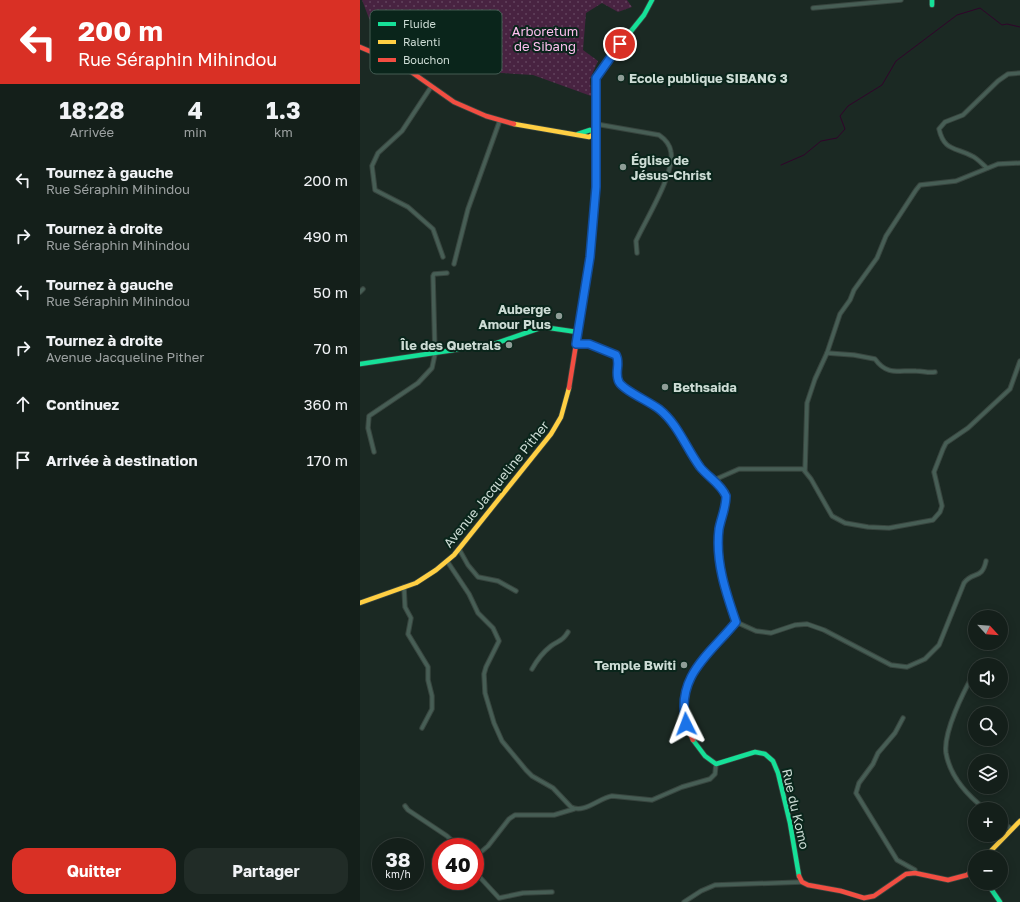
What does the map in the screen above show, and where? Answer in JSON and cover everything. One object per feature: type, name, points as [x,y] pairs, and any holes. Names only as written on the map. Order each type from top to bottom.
[{"type":"street","name":"Avenue Jacqueline Pither","points":[[360,603],[424,579],[447,562],[556,428],[566,403],[592,236],[597,179],[596,82],[598,73],[644,15],[652,0]]},
{"type":"street","points":[[813,8],[901,0]]},
{"type":"street","points":[[360,47],[370,51]]},
{"type":"street","points":[[987,168],[972,156],[952,150],[945,144],[939,129],[945,122],[963,115],[998,81],[1008,74],[1020,73]]},
{"type":"street","points":[[413,74],[459,105],[500,120],[545,131],[584,134],[590,130],[596,134]]},
{"type":"street","points":[[431,87],[402,131],[378,153],[372,166],[372,177],[375,190],[408,207],[433,229],[443,257]]},
{"type":"street","points":[[584,134],[591,127],[596,117]]},
{"type":"street","points":[[454,264],[468,209],[500,120]]},
{"type":"street","points":[[596,124],[659,135],[664,138],[671,152],[669,170],[636,241],[637,253]]},
{"type":"street","points":[[584,134],[593,141],[597,148]]},
{"type":"street","points":[[1020,163],[998,164],[968,178],[956,181],[920,185],[886,236],[878,258],[854,290],[850,300],[840,314],[827,353],[815,379],[807,403],[805,470],[829,512],[838,521],[884,529],[933,520],[940,512],[942,506],[934,472],[943,449],[951,439],[968,428],[1010,389],[1020,360]]},
{"type":"street","points":[[374,452],[368,428],[369,416],[418,383],[429,373],[435,360],[433,276],[434,274],[447,273]]},
{"type":"street","points":[[360,364],[435,354],[499,342],[543,327],[576,332]]},
{"type":"street","points":[[576,344],[589,344],[616,355],[618,360],[617,376],[619,383],[653,405],[665,415],[701,467],[714,480],[726,496],[719,530],[719,557],[724,582],[736,622],[756,631],[771,633],[795,625],[807,624],[824,630],[891,665],[907,667],[926,659],[939,645],[964,582],[968,578],[980,575],[985,568],[986,561]]},
{"type":"street","points":[[827,353],[854,355],[876,359],[880,366],[888,370],[918,370],[926,373],[936,372]]},
{"type":"street","points":[[714,480],[739,469],[805,470]]},
{"type":"street","points":[[459,549],[468,565],[478,577],[498,581],[516,591]]},
{"type":"street","points":[[447,562],[469,594],[478,613],[493,628],[499,641],[486,667],[484,686],[494,723],[502,741],[529,774],[553,788],[574,809]]},
{"type":"street","points":[[404,587],[405,607],[411,618],[408,634],[428,667],[428,680],[432,696],[432,709],[422,728]]},
{"type":"street","points":[[484,849],[509,818],[515,815],[554,815],[574,809],[582,809],[605,797],[612,796],[652,800],[710,779],[715,774],[716,764],[703,752],[688,729],[685,714],[686,695],[691,677],[697,666],[736,622]]},
{"type":"street","points":[[532,669],[544,652],[553,645],[561,642],[568,632]]},
{"type":"street","points":[[968,686],[954,716],[946,752],[957,782],[967,790],[975,802]]},
{"type":"street","points":[[903,718],[895,733],[878,753],[873,764],[859,783],[856,793],[897,860],[915,870],[915,873]]},
{"type":"street","name":"Rue du Komo","points":[[716,764],[755,752],[765,754],[773,762],[778,773],[790,823],[799,877],[802,882]]},
{"type":"street","points":[[405,806],[408,810],[449,838]]},
{"type":"street","points":[[992,850],[1020,821]]},
{"type":"street","points":[[1008,826],[1012,829]]},
{"type":"street","points":[[684,902],[701,891],[716,885],[802,882],[808,885],[841,891],[864,898],[877,894],[901,876],[915,873],[931,878],[948,880],[968,874]]},
{"type":"street","points":[[484,882],[499,898],[523,893],[552,892]]},
{"type":"street","points":[[992,890],[1000,902]]},
{"type":"green space","name":"Arboretum de Sibang","points":[[362,0],[627,0],[632,7],[618,12],[602,3],[586,13],[583,50],[598,61],[590,79],[591,96],[533,75],[502,73],[502,10],[370,10],[370,21]]},
{"type":"waterway","points":[[781,165],[804,155],[821,141],[837,138],[845,129],[840,116],[848,106],[882,85],[896,61],[957,15],[980,8],[1002,25],[1007,24],[1020,27]]},
{"type":"traffic: fast","points":[[603,66],[644,15],[652,0]]},
{"type":"traffic: fast","points":[[932,0],[932,5]]},
{"type":"traffic: fast","points":[[578,134],[590,130],[596,133]]},
{"type":"traffic: fast","points":[[360,364],[494,344],[543,327],[577,332]]},
{"type":"traffic: fast","points":[[576,344],[589,344],[616,355],[619,382],[626,389],[655,406],[666,415],[677,429],[700,467],[721,488],[726,496],[719,529],[720,563]]},
{"type":"traffic: fast","points":[[693,740],[705,756],[716,764],[755,752],[765,754],[773,761],[778,773],[790,823],[799,876]]},
{"type":"traffic: fast","points":[[992,890],[1000,902]]},
{"type":"traffic: slow","points":[[591,251],[597,179],[596,78],[603,66]]},
{"type":"traffic: slow","points":[[514,124],[589,137],[596,133]]},
{"type":"traffic: slow","points":[[360,603],[416,583],[436,570],[454,555],[551,434],[561,417],[569,388]]},
{"type":"traffic: slow","points":[[992,850],[1020,821]]},
{"type":"traffic: jam","points":[[360,47],[370,51]]},
{"type":"traffic: jam","points":[[414,74],[454,102],[486,116],[514,124]]},
{"type":"traffic: jam","points":[[569,388],[591,251]]},
{"type":"traffic: jam","points":[[693,740],[686,721],[684,704],[687,688],[693,674],[702,661],[736,622],[725,588],[720,563]]},
{"type":"traffic: jam","points":[[799,876],[802,882],[808,885],[841,891],[864,898],[874,896],[906,874],[915,873],[948,880],[968,874]]},
{"type":"place","name":"Ecole publique SIBANG 3","points":[[621,78]]},
{"type":"place","name":"Église de Jésus-Christ","points":[[623,167]]},
{"type":"place","name":"Auberge Amour Plus","points":[[559,316]]},
{"type":"place","name":"Île des Quetrals","points":[[509,345]]},
{"type":"place","name":"Bethsaida","points":[[665,387]]},
{"type":"place","name":"Temple Bwiti","points":[[684,665]]},
{"type":"route","points":[[620,44],[596,78],[596,187],[590,257],[576,332],[576,344],[589,344],[612,352],[618,357],[617,376],[619,383],[653,405],[665,415],[675,427],[704,471],[719,485],[726,496],[726,503],[719,530],[719,557],[728,598],[736,622],[693,672],[686,695],[686,724]]}]
